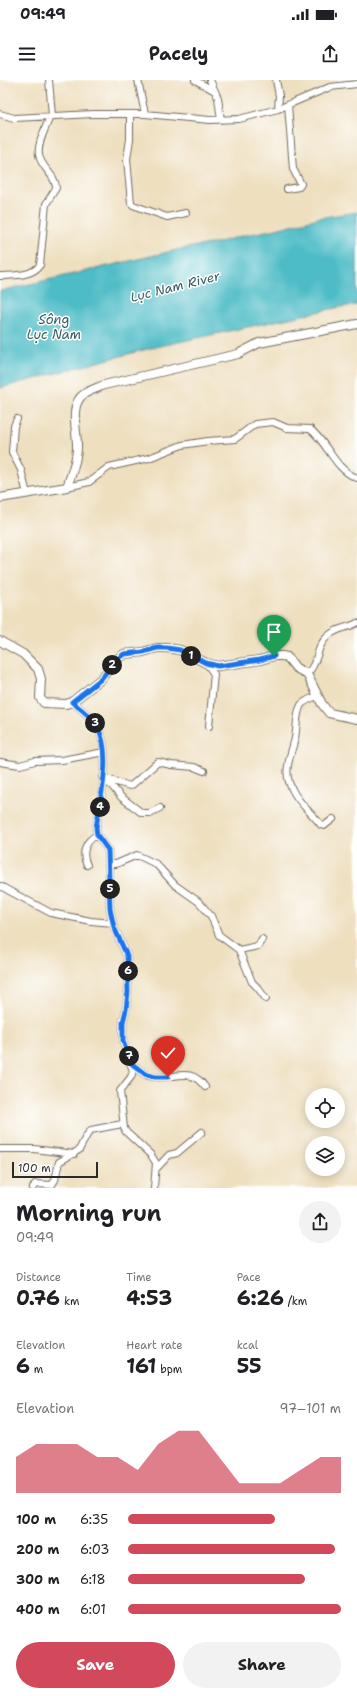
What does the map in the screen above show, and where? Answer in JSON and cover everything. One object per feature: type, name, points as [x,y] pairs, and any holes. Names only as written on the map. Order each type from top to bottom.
[{"type":"street","points":[[0,276],[27,274],[37,269],[40,265],[46,204],[56,188],[55,182],[40,161],[39,155],[39,146],[51,116],[49,80]]},
{"type":"street","points":[[138,80],[144,114]]},
{"type":"street","points":[[195,80],[215,91]]},
{"type":"street","points":[[210,80],[218,98],[221,120]]},
{"type":"street","points":[[276,80],[279,96],[278,109]]},
{"type":"street","points":[[330,80],[330,87]]},
{"type":"street","points":[[0,114],[14,118],[94,114],[144,114],[221,120],[254,116],[278,109],[330,87],[357,84]]},
{"type":"street","points":[[287,189],[299,187],[301,184],[293,169],[288,105]]},
{"type":"street","points":[[130,114],[130,139],[127,159],[131,203],[167,217],[186,213]]},
{"type":"street","points":[[66,487],[77,450],[75,420],[76,410],[82,395],[89,391],[104,385],[238,354],[259,343],[357,324]]},
{"type":"street","points":[[17,419],[14,426],[12,452],[21,470],[27,494]]},
{"type":"street","points":[[0,498],[89,482],[109,467],[116,464],[149,458],[182,445],[235,439],[255,424],[273,422],[287,428],[310,429],[335,462],[348,475],[357,478]]},
{"type":"street","points":[[307,674],[316,663],[320,646],[328,635],[357,623]]},
{"type":"street","points":[[0,641],[23,654],[38,669],[41,679],[39,694],[41,701],[44,703],[66,704],[72,702],[101,679],[116,660],[124,654],[143,652],[157,648],[167,648],[180,650],[206,663],[218,666],[260,660],[278,655],[287,657],[296,668],[307,674],[317,696],[329,713],[357,719]]},
{"type":"street","points":[[206,663],[214,674],[209,726]]},
{"type":"street","points":[[317,696],[302,704],[300,707],[295,737],[288,758],[288,773],[292,790],[321,825],[324,826],[333,819]]},
{"type":"street","points":[[72,702],[91,718],[96,725],[103,742],[103,780],[96,828],[97,835],[108,850],[110,909],[113,923],[127,956],[128,992],[123,1022],[123,1041],[131,1063],[133,1074],[120,1091],[122,1124],[126,1132],[151,1155],[156,1163],[154,1188]]},
{"type":"street","points":[[0,762],[20,765],[35,762],[62,760],[104,752]]},
{"type":"street","points":[[103,780],[130,786],[158,762],[194,767],[204,771]]},
{"type":"street","points":[[103,780],[111,785],[121,796],[142,813],[146,814],[160,808]]},
{"type":"street","points":[[87,865],[84,850],[88,842],[97,835]]},
{"type":"street","points":[[109,864],[116,864],[137,855],[156,864],[175,885],[199,902],[211,916],[219,935],[239,950],[252,982],[266,999]]},
{"type":"street","points":[[0,886],[50,913],[92,921],[113,923]]},
{"type":"street","points":[[239,950],[258,946],[262,939]]},
{"type":"street","points":[[131,1063],[149,1076],[168,1077],[184,1074],[194,1076],[200,1080],[205,1088]]},
{"type":"street","points":[[33,1188],[35,1184],[52,1185],[55,1180],[59,1162],[79,1150],[86,1135],[91,1130],[122,1124]]},
{"type":"street","points":[[156,1168],[169,1155],[177,1153],[202,1132]]},
{"type":"street","points":[[0,1149],[34,1149],[74,1154]]},
{"type":"water","name":"Sông Lục Nam","points":[[357,212],[357,305],[340,307],[151,348],[0,388],[0,291],[181,249],[216,243],[318,218]]},
{"type":"route","points":[[168,1077],[149,1076],[131,1063],[123,1041],[123,1022],[128,992],[127,956],[114,927],[110,909],[108,850],[96,833],[96,822],[101,802],[103,782],[103,742],[101,734],[91,718],[72,702],[101,679],[116,660],[124,654],[143,652],[157,648],[167,648],[180,650],[206,663],[218,666],[260,660],[274,656]]},
{"type":"water label","name":"Lục Nam River","points":[[175,286]]}]
